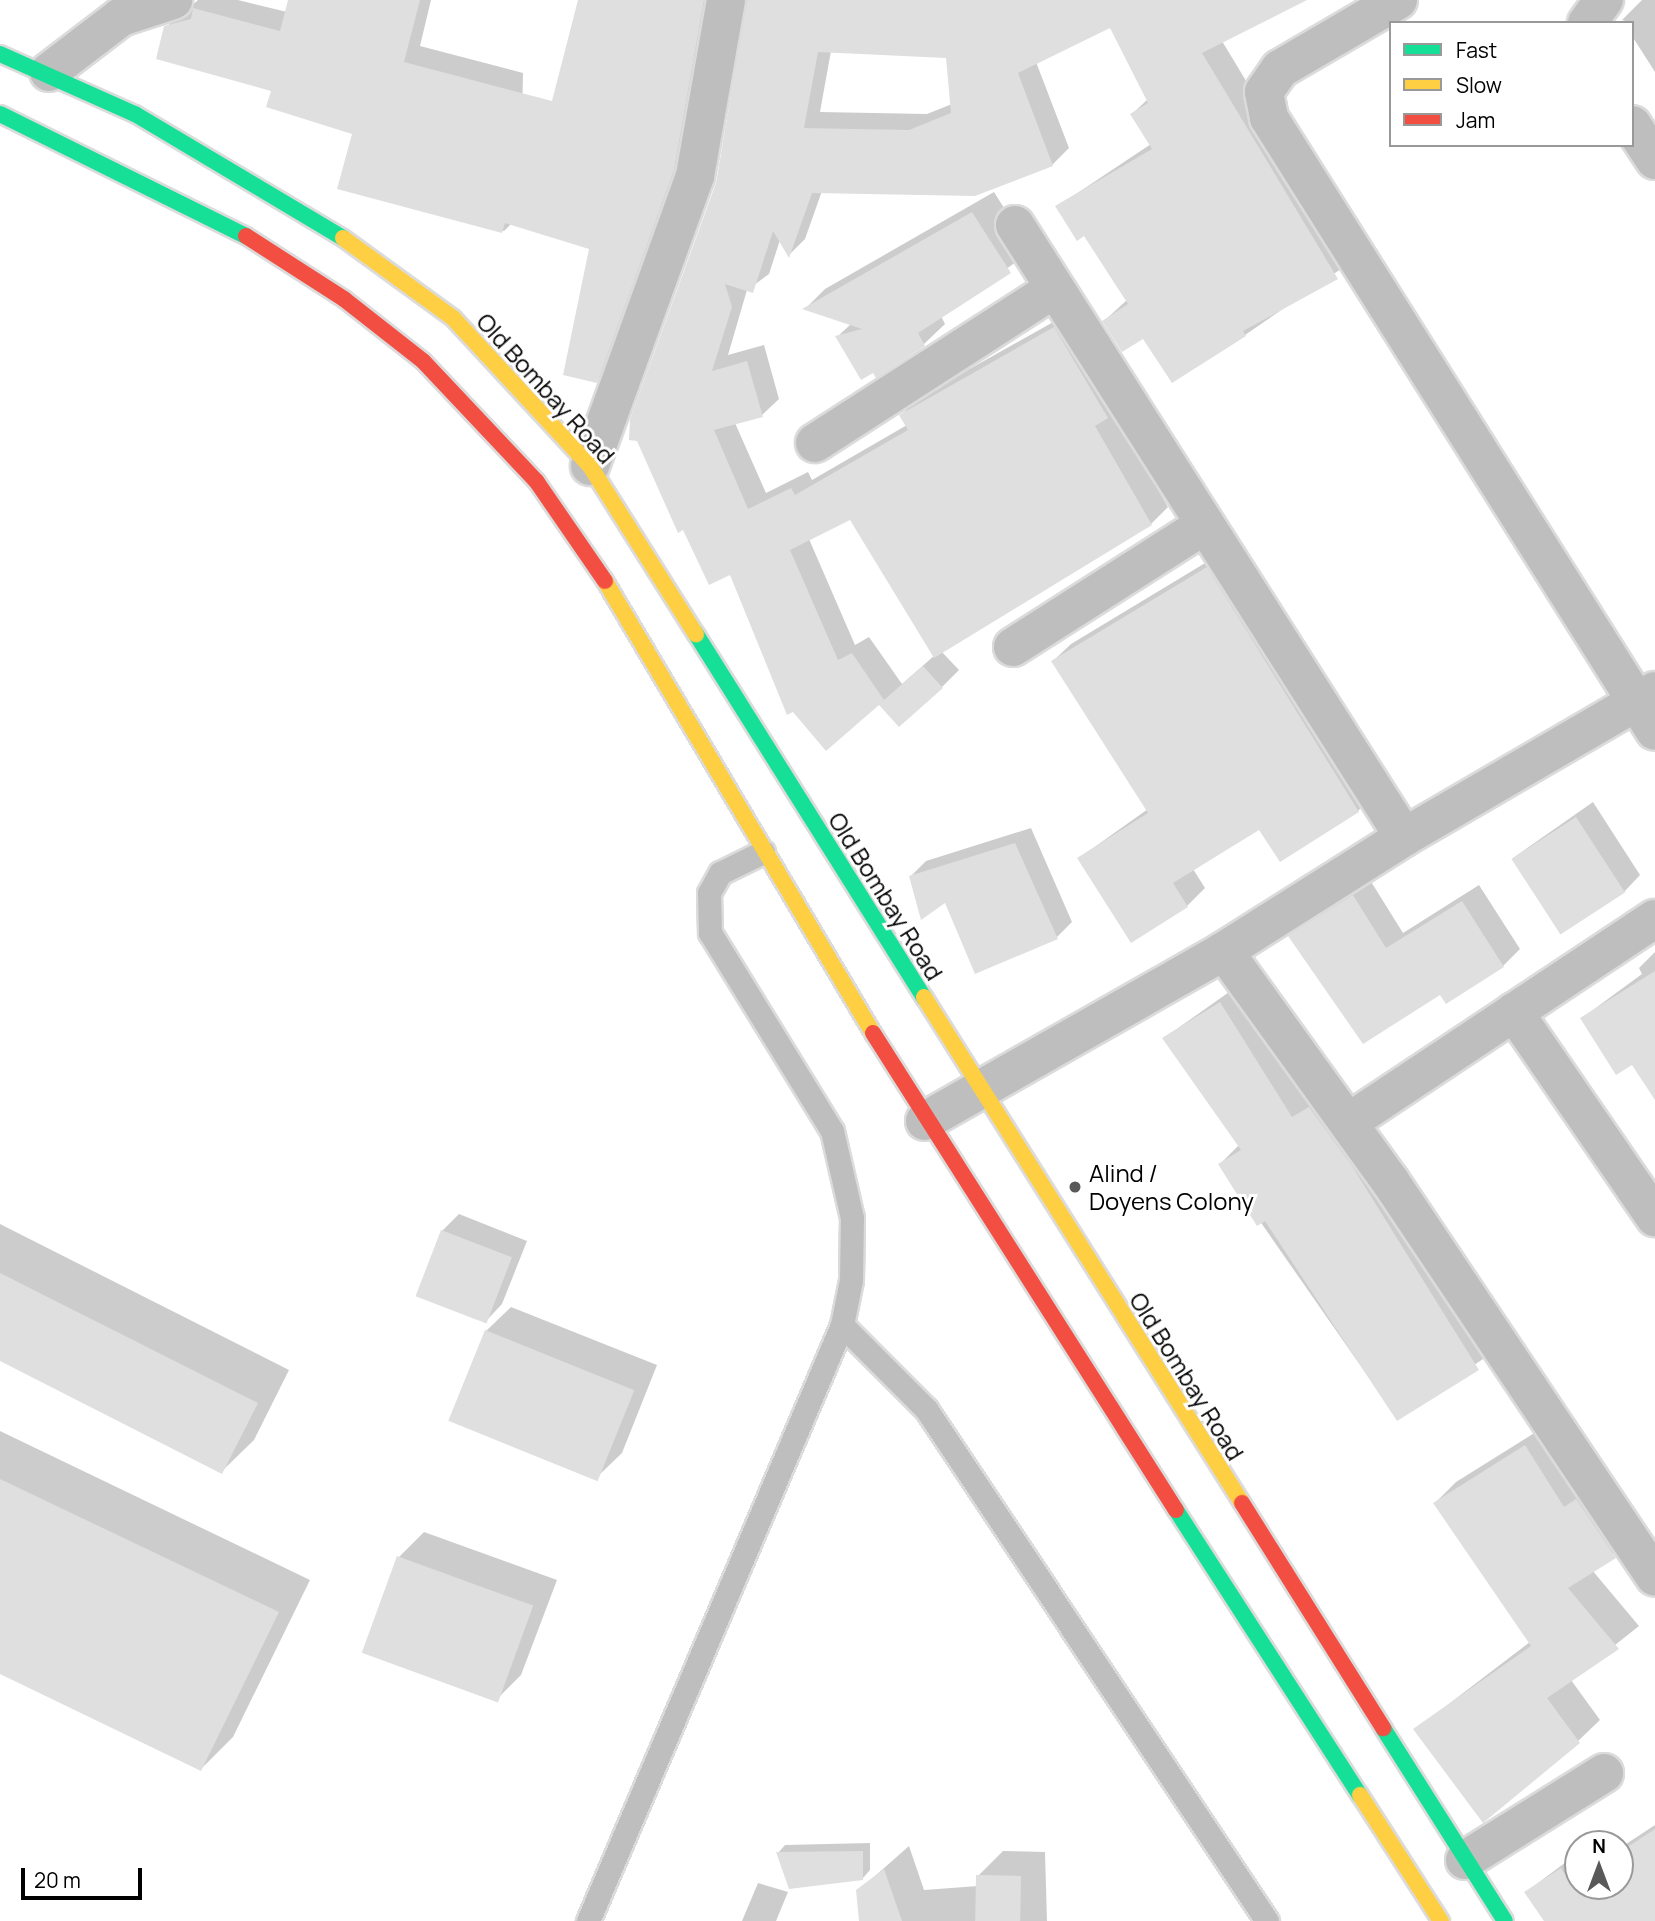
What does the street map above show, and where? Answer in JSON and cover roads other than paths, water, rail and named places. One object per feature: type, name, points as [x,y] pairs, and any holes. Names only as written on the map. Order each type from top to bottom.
[{"type":"main road","name":"Old Bombay Road","points":[[0,54],[49,72],[261,184],[371,255],[453,318],[590,466],[978,1088],[1505,1921]]},
{"type":"main road","points":[[0,114],[27,124],[246,236],[423,360],[537,482],[607,584],[763,852],[925,1121],[1441,1921]]},
{"type":"street","points":[[49,72],[121,17],[173,0]]},
{"type":"street","points":[[590,466],[695,176],[726,0]]},
{"type":"street","points":[[925,1121],[978,1088],[1224,951],[1404,837],[1648,710],[1269,118],[1264,92],[1280,69],[1398,0]]},
{"type":"street","points":[[1588,21],[1604,0]]},
{"type":"street","points":[[1634,128],[1655,160]]},
{"type":"street","points":[[1015,225],[1203,526],[1404,837]]},
{"type":"street","points":[[815,443],[1054,289]]},
{"type":"street","points":[[1013,647],[1203,526]]},
{"type":"street","points":[[1349,1122],[1655,919]]},
{"type":"street","points":[[1224,951],[1349,1122],[1655,1577]]},
{"type":"street","points":[[1514,1012],[1655,1217]]},
{"type":"street","points":[[1465,1860],[1604,1773]]},
{"type":"lane","points":[[588,1921],[842,1325],[854,1251],[839,1153],[710,933],[709,893],[720,873],[763,852]]},
{"type":"lane","points":[[842,1325],[926,1409],[1267,1921]]},
{"type":"place","name":"Alind / Doyens Colony","points":[[1075,1187]]}]
